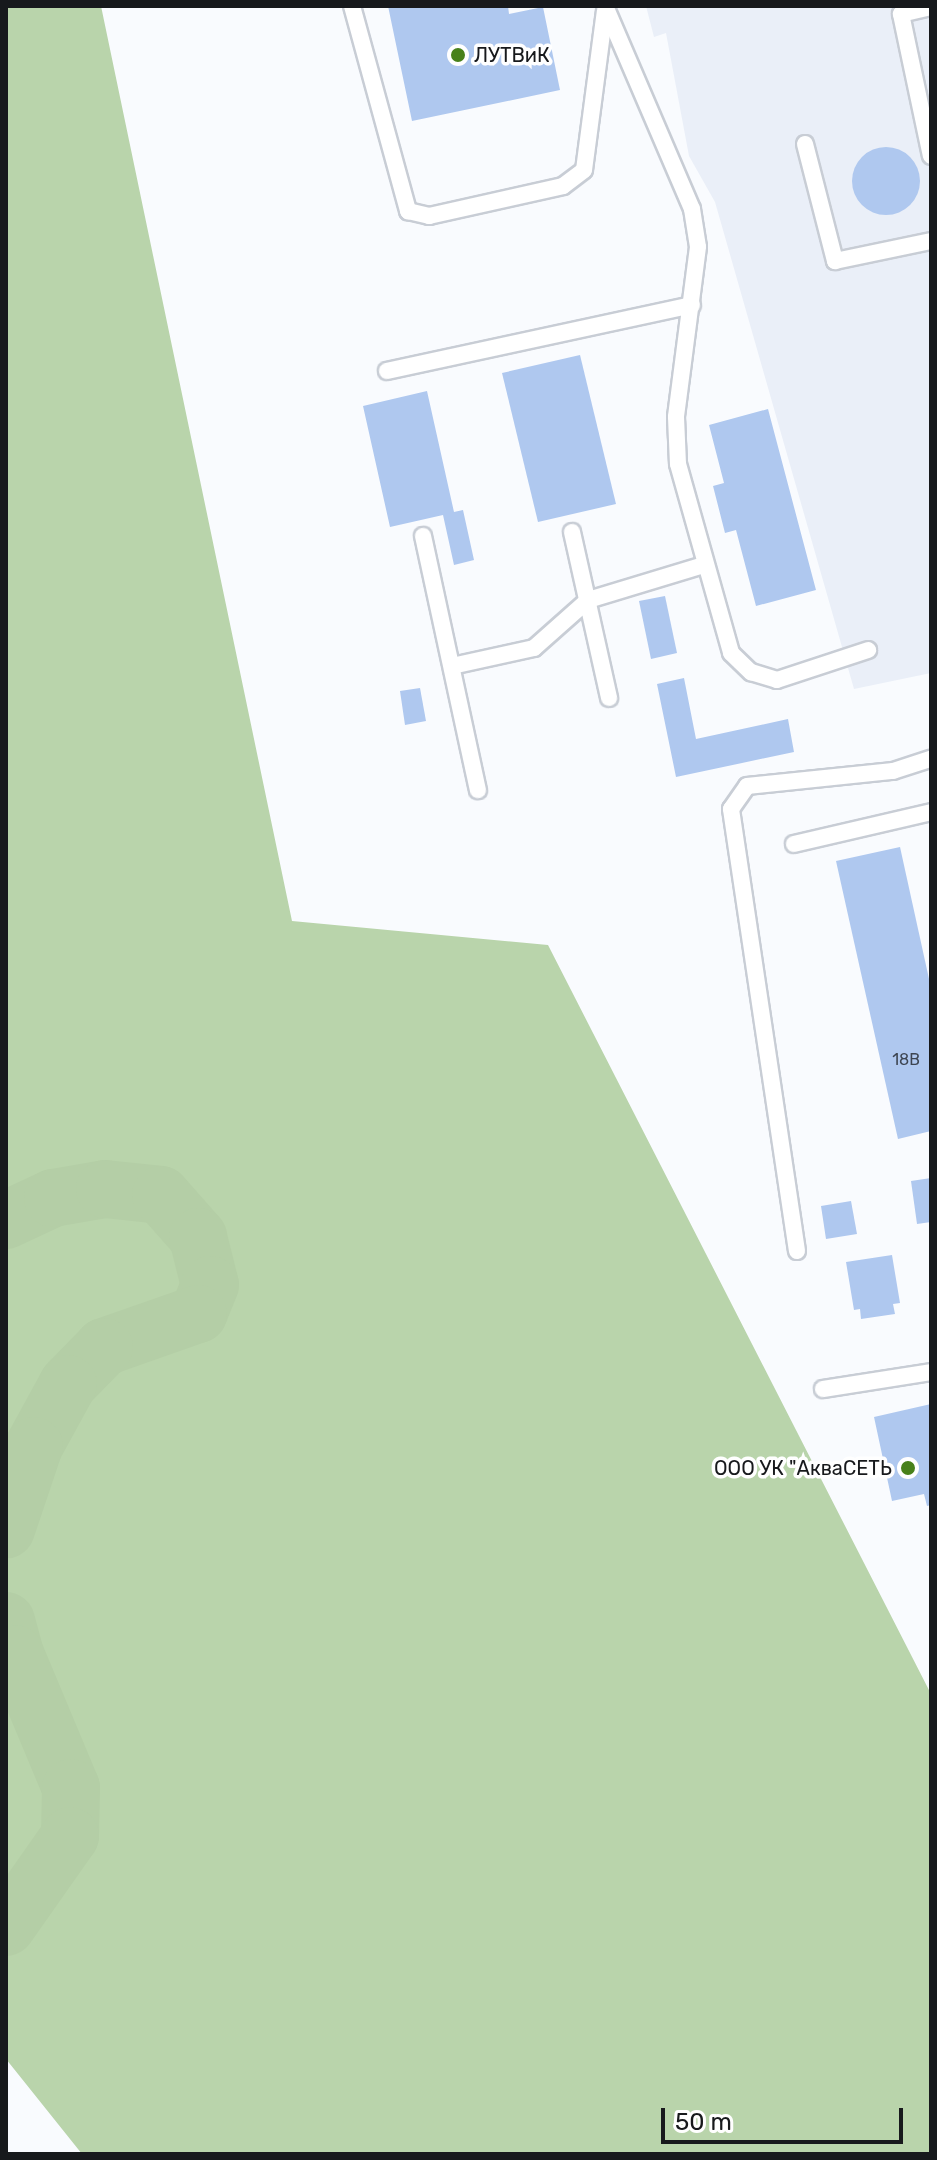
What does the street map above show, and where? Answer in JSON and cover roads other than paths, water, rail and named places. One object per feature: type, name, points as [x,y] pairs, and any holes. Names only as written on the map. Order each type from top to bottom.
[{"type":"lane","points":[[352,6],[408,211],[429,216],[563,186],[584,170],[605,7]]},
{"type":"lane","points":[[605,7],[692,209],[698,247],[676,417],[678,464],[731,653],[751,672],[777,680],[868,650]]},
{"type":"lane","points":[[931,7],[901,14],[931,156]]},
{"type":"lane","points":[[805,144],[835,261],[931,241]]},
{"type":"lane","points":[[387,371],[692,305]]},
{"type":"lane","points":[[572,532],[609,698]]},
{"type":"lane","points":[[423,536],[478,790]]},
{"type":"lane","points":[[452,666],[534,648],[588,600],[704,565]]},
{"type":"lane","points":[[797,1251],[731,809],[747,786],[893,771],[931,759]]},
{"type":"lane","points":[[794,844],[931,812]]},
{"type":"lane","points":[[823,1389],[931,1372]]},
{"type":"waterway","points":[[6,1220],[53,1198],[105,1189],[161,1195],[198,1237],[210,1285],[198,1314],[104,1347],[68,1384],[34,1446],[6,1529]]},
{"type":"waterway","points":[[6,1621],[15,1654],[71,1788],[70,1836],[6,1927]]},
{"type":"place","name":"ЛУТВиК","points":[[458,55]]},
{"type":"place","name":"ООО УК \"АкваСЕТЬ","points":[[908,1468]]}]
